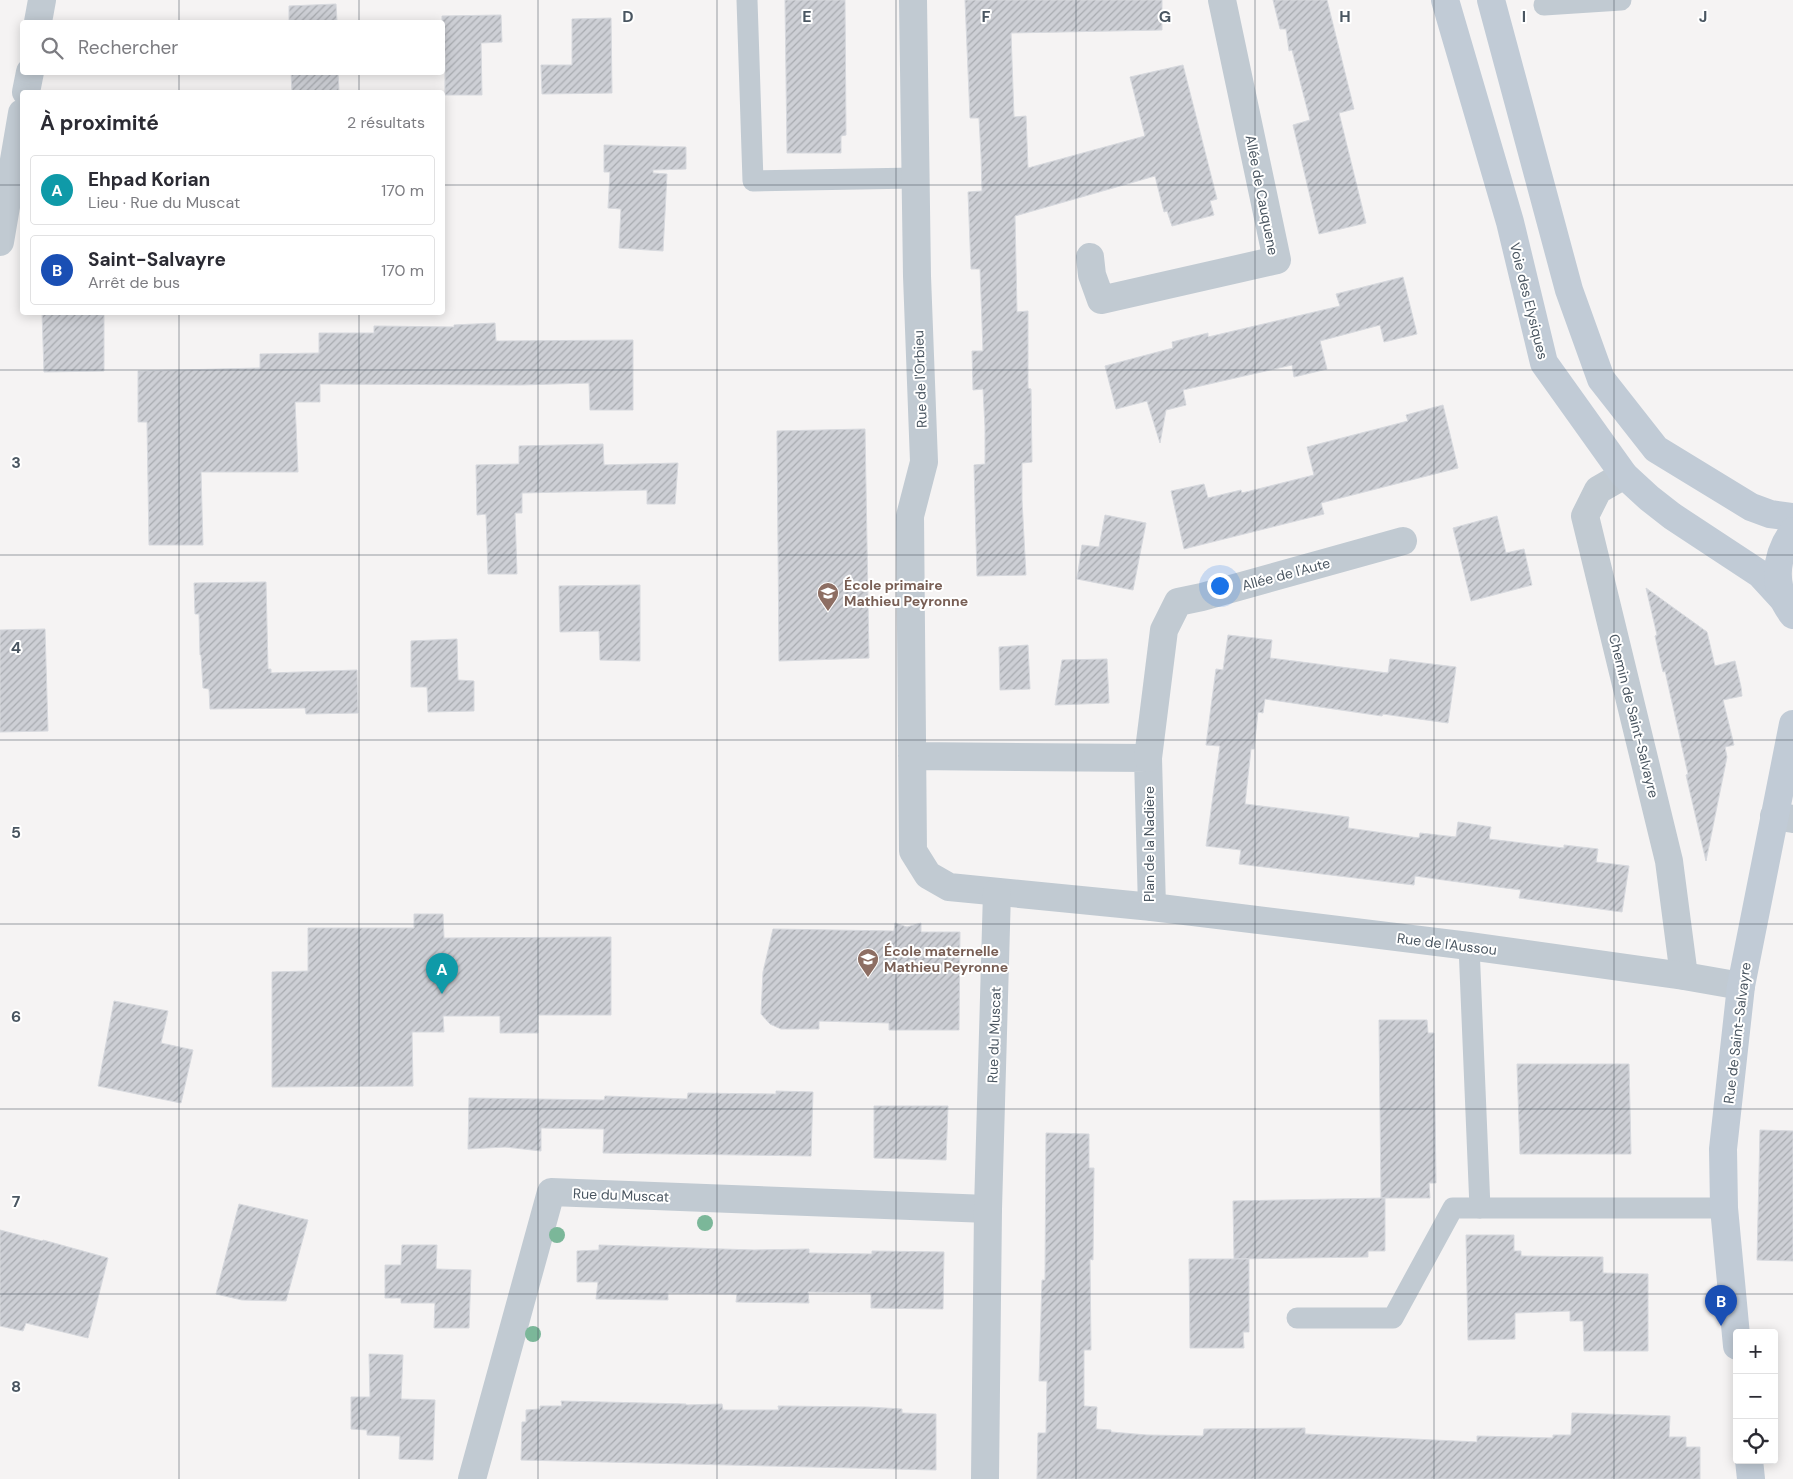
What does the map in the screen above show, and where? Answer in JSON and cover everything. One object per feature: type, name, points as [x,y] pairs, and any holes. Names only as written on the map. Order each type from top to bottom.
[{"type":"street","points":[[38,20],[42,0]]},
{"type":"street","name":"Rue de l'Orbieu","points":[[912,756],[910,516],[924,462],[917,276],[913,0]]},
{"type":"street","name":"Allée de Cauquene","points":[[1090,257],[1092,275],[1101,300],[1277,260],[1222,0]]},
{"type":"street","name":"Voie des Elysiques","points":[[1445,0],[1510,222],[1544,363],[1624,475],[1672,516],[1760,574],[1788,606]]},
{"type":"street","points":[[1491,0],[1569,290],[1601,379],[1656,449],[1751,507],[1770,514],[1793,516]]},
{"type":"street","points":[[26,90],[29,75]]},
{"type":"street","points":[[0,242],[20,125]]},
{"type":"street","name":"Chemin de Saint-Salvayre","points":[[1624,475],[1598,490],[1585,516],[1669,861],[1684,976]]},
{"type":"street","points":[[1788,606],[1777,582],[1778,563],[1785,543],[1793,531]]},
{"type":"street","name":"Allée de l'Aute","points":[[1148,758],[1164,630],[1178,602],[1403,542]]},
{"type":"street","name":"Rue de Saint-Salvayre","points":[[1735,1329],[1724,1208],[1723,1149],[1741,986],[1784,817],[1793,724]]},
{"type":"street","points":[[912,756],[1148,758]]},
{"type":"street","name":"Plan de la Nadière","points":[[912,756],[913,852],[928,875],[950,887],[1152,907],[1148,758]]},
{"type":"street","name":"Rue du Muscat","points":[[985,1479],[988,1209],[998,892]]},
{"type":"street","name":"Rue de l'Aussou","points":[[1152,907],[1470,946],[1684,976],[1741,986]]},
{"type":"street","name":"Rue du Muscat","points":[[472,1479],[551,1192],[988,1209]]},
{"type":"street","points":[[1749,1464],[1751,1479]]},
{"type":"lane","points":[[747,0],[754,181],[916,178]]},
{"type":"lane","points":[[1544,5],[1621,0]]},
{"type":"lane","points":[[1470,946],[1480,1208]]},
{"type":"lane","points":[[1297,1318],[1393,1318],[1453,1208],[1724,1208]]},
{"type":"building","points":[[785,0],[845,0],[846,135],[841,136],[841,153],[787,153]]},
{"type":"building","points":[[965,0],[1162,0],[1162,30],[1011,33],[1014,117],[1026,116],[1028,168],[1145,136],[1130,77],[1183,65],[1217,199],[1210,201],[1214,215],[1172,226],[1167,211],[1164,212],[1155,176],[1015,216],[1017,312],[1028,311],[1028,388],[1031,389],[1032,462],[1022,463],[1026,575],[977,576],[974,465],[985,464],[985,427],[983,389],[973,390],[972,351],[983,351],[980,269],[971,269],[968,192],[982,191],[979,118],[970,118]]},
{"type":"building","points":[[1273,0],[1327,0],[1354,109],[1339,113],[1366,223],[1319,234],[1293,125],[1310,120],[1292,50],[1289,51],[1286,29],[1280,29]]},
{"type":"building","points":[[336,4],[337,20],[289,20],[289,6]]},
{"type":"building","points":[[501,15],[502,42],[481,43],[482,95],[445,95],[445,20],[442,20],[442,16]]},
{"type":"building","points":[[611,18],[612,93],[542,94],[541,65],[572,65],[572,19]]},
{"type":"building","points":[[291,75],[338,75],[339,90],[292,90]]},
{"type":"building","points":[[604,145],[686,147],[686,169],[653,170],[653,173],[667,174],[663,251],[619,248],[621,209],[608,208],[610,172],[604,172]]},
{"type":"building","points":[[1403,277],[1417,334],[1384,342],[1380,325],[1320,341],[1327,369],[1294,377],[1292,365],[1183,390],[1186,405],[1166,410],[1160,443],[1147,401],[1116,409],[1105,366],[1173,348],[1172,342],[1208,333],[1208,337],[1340,306],[1336,294]]},
{"type":"building","points":[[42,315],[104,315],[104,371],[44,372]]},
{"type":"building","points":[[495,323],[496,341],[633,340],[633,410],[590,410],[589,383],[520,385],[320,384],[320,402],[295,402],[298,472],[201,472],[203,545],[149,545],[147,422],[138,422],[138,371],[260,368],[260,354],[319,353],[319,333],[374,333],[374,326],[454,327],[454,325]]},
{"type":"building","points":[[1443,405],[1458,468],[1321,503],[1324,514],[1184,549],[1171,491],[1204,484],[1208,498],[1241,490],[1242,493],[1314,475],[1307,447],[1408,421],[1406,415]]},
{"type":"building","points":[[865,429],[869,658],[779,661],[777,431]]},
{"type":"building","points":[[603,444],[604,465],[678,463],[675,504],[647,504],[647,490],[522,493],[522,513],[515,513],[517,574],[488,574],[486,514],[477,515],[476,465],[519,464],[519,446]]},
{"type":"building","points":[[1105,515],[1146,523],[1133,590],[1077,579],[1082,545],[1099,547]]},
{"type":"building","points":[[1497,516],[1506,553],[1524,549],[1532,585],[1471,601],[1453,528]]},
{"type":"building","points":[[266,582],[268,669],[271,669],[271,673],[357,670],[358,713],[306,714],[305,708],[210,709],[209,689],[203,688],[199,614],[195,614],[194,583]]},
{"type":"building","points":[[640,585],[640,661],[600,660],[599,631],[560,632],[559,586]]},
{"type":"building","points":[[1646,588],[1707,632],[1715,666],[1735,661],[1741,687],[1742,696],[1723,700],[1734,745],[1725,747],[1727,757],[1706,861],[1665,671],[1663,672],[1655,636],[1657,635]]},
{"type":"building","points":[[45,629],[48,731],[0,732],[0,630]]},
{"type":"building","points":[[1228,635],[1272,640],[1270,658],[1388,673],[1390,659],[1456,667],[1448,723],[1383,714],[1382,716],[1265,699],[1263,713],[1258,712],[1254,749],[1251,749],[1245,804],[1349,817],[1348,828],[1419,838],[1420,833],[1456,837],[1458,822],[1491,827],[1489,839],[1564,848],[1564,845],[1598,849],[1596,862],[1629,866],[1622,912],[1519,898],[1521,890],[1415,876],[1414,885],[1239,864],[1241,850],[1206,846],[1220,746],[1206,745],[1216,669],[1223,670]]},
{"type":"building","points":[[457,639],[458,680],[474,681],[474,711],[428,712],[427,687],[411,687],[411,641]]},
{"type":"building","points":[[1028,645],[1030,689],[1000,690],[999,647]]},
{"type":"building","points":[[1107,659],[1109,703],[1055,705],[1062,660]]},
{"type":"building","points":[[414,914],[443,914],[444,938],[611,937],[611,1015],[538,1015],[538,1033],[500,1033],[500,1016],[443,1016],[444,1032],[412,1032],[413,1086],[272,1087],[272,972],[308,971],[308,928],[414,928]]},
{"type":"building","points":[[895,923],[907,927],[921,923],[921,932],[960,932],[959,1030],[889,1030],[889,1023],[819,1021],[819,1029],[781,1029],[770,1024],[761,1014],[763,972],[773,929],[894,931]]},
{"type":"building","points":[[114,1001],[168,1011],[161,1043],[193,1050],[181,1103],[98,1086]]},
{"type":"building","points":[[1379,1020],[1427,1020],[1428,1033],[1434,1033],[1436,1183],[1429,1183],[1430,1198],[1381,1198]]},
{"type":"building","points":[[1517,1064],[1629,1064],[1631,1154],[1520,1154]]},
{"type":"building","points":[[776,1091],[813,1092],[811,1156],[603,1153],[604,1129],[541,1128],[541,1151],[505,1147],[468,1149],[469,1098],[604,1100],[605,1096],[687,1099],[688,1093],[776,1094]]},
{"type":"building","points":[[874,1106],[948,1106],[946,1160],[874,1158]]},
{"type":"building","points":[[1760,1130],[1793,1131],[1793,1261],[1757,1260]]},
{"type":"building","points":[[1046,1133],[1089,1134],[1089,1168],[1094,1168],[1093,1260],[1090,1259],[1091,1350],[1084,1350],[1084,1406],[1097,1407],[1096,1429],[1147,1435],[1203,1436],[1204,1429],[1305,1428],[1305,1434],[1477,1442],[1477,1436],[1553,1438],[1553,1435],[1571,1435],[1572,1413],[1670,1416],[1669,1437],[1686,1437],[1686,1447],[1700,1447],[1700,1479],[1037,1479],[1038,1433],[1046,1433],[1047,1381],[1039,1381],[1042,1280],[1045,1280]]},
{"type":"building","points":[[1385,1198],[1385,1251],[1368,1251],[1368,1257],[1234,1259],[1233,1201]]},
{"type":"building","points":[[239,1204],[308,1220],[286,1301],[242,1300],[216,1294]]},
{"type":"building","points":[[0,1230],[108,1258],[88,1338],[26,1323],[23,1331],[0,1326]]},
{"type":"building","points":[[1466,1235],[1514,1235],[1514,1251],[1521,1251],[1521,1256],[1603,1257],[1603,1273],[1648,1274],[1648,1351],[1584,1351],[1583,1321],[1570,1321],[1570,1311],[1515,1313],[1515,1339],[1468,1340]]},
{"type":"building","points":[[402,1245],[437,1245],[436,1269],[471,1270],[469,1328],[434,1328],[435,1303],[401,1303],[401,1298],[385,1298],[385,1265],[401,1265]]},
{"type":"building","points":[[599,1245],[754,1250],[809,1249],[809,1253],[872,1254],[872,1251],[944,1252],[943,1309],[871,1308],[871,1293],[808,1292],[809,1303],[736,1302],[737,1294],[668,1293],[668,1300],[596,1299],[598,1282],[577,1282],[577,1251],[599,1250]]},
{"type":"building","points":[[1189,1259],[1249,1259],[1249,1332],[1243,1332],[1244,1348],[1190,1348]]},
{"type":"building","points":[[369,1354],[403,1355],[401,1399],[435,1400],[433,1460],[399,1459],[400,1436],[367,1435],[367,1430],[351,1429],[351,1397],[370,1397]]},
{"type":"building","points":[[561,1401],[686,1405],[722,1404],[723,1410],[779,1410],[778,1406],[868,1407],[902,1409],[902,1413],[936,1414],[936,1470],[521,1460],[522,1422],[526,1422],[526,1410],[540,1409],[540,1406],[562,1406]]},
{"type":"place","name":"École primaire Mathieu Peyronne","points":[[828,612]]},
{"type":"place","name":"École maternelle Mathieu Peyronne","points":[[868,978]]},
{"type":"place","name":"Ehpad Korian","points":[[442,994]]},
{"type":"place","name":"Saint-Salvayre","points":[[1721,1326]]}]
